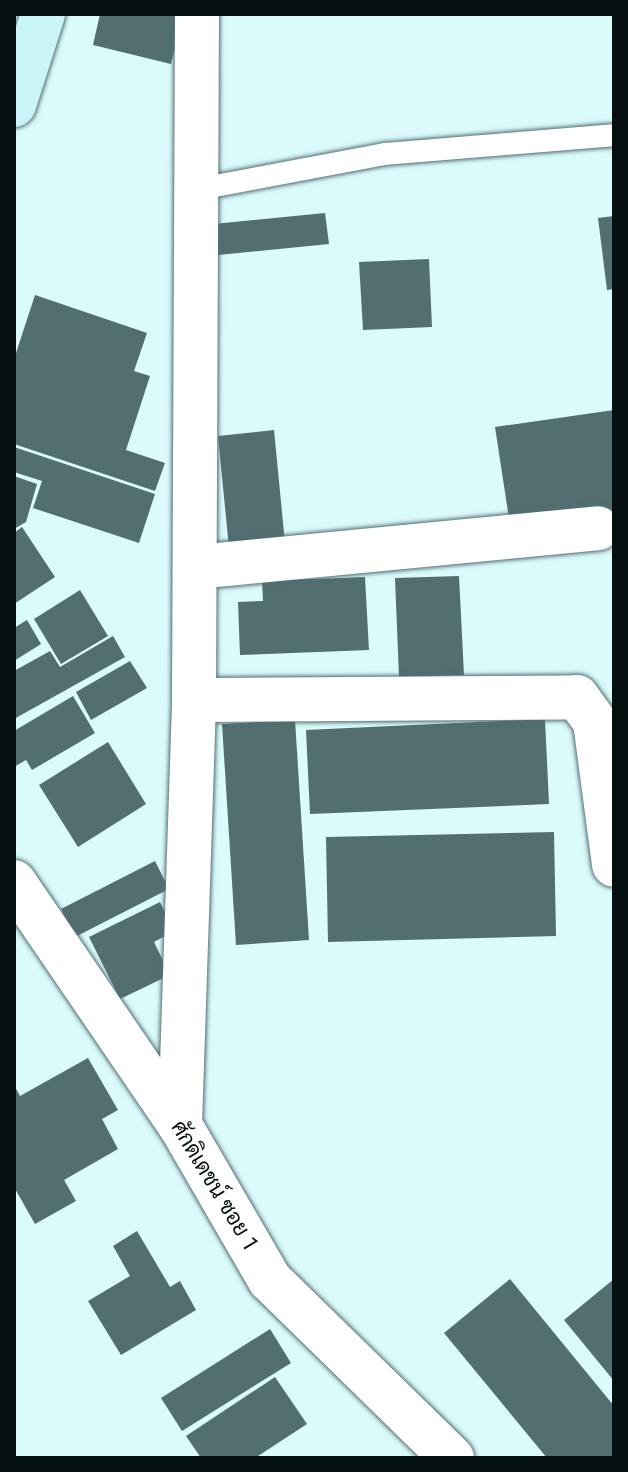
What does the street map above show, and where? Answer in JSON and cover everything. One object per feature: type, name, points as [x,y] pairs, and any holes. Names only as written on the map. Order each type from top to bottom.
[{"type":"main road","points":[[15,99],[43,14]]},
{"type":"street","points":[[180,1125],[194,700],[197,14]]},
{"type":"street","points":[[196,567],[598,528]]},
{"type":"street","points":[[194,700],[577,697],[595,722],[614,865]]},
{"type":"street","name":"ศักดิเดชน์ ซอย 1","points":[[14,882],[180,1125],[270,1280],[452,1458]]},
{"type":"lane","points":[[194,190],[385,154],[614,135]]},
{"type":"building","points":[[100,14],[183,14],[171,64],[93,45]]},
{"type":"building","points":[[325,213],[329,244],[208,256],[204,225]]},
{"type":"building","points":[[614,216],[614,289],[607,290],[598,218]]},
{"type":"building","points":[[429,259],[432,327],[363,330],[359,262]]},
{"type":"building","points":[[35,295],[147,333],[134,371],[150,376],[126,450],[165,463],[155,491],[14,444],[14,359]]},
{"type":"building","points":[[614,410],[614,511],[510,525],[495,427]]},
{"type":"building","points":[[274,430],[285,543],[229,548],[218,436]]},
{"type":"building","points":[[14,447],[155,494],[139,543],[33,508],[42,481],[14,472]]},
{"type":"building","points":[[14,476],[37,484],[26,522],[14,529]]},
{"type":"building","points":[[22,527],[55,577],[14,604],[14,533]]},
{"type":"building","points":[[459,576],[464,675],[399,677],[395,578]]},
{"type":"building","points":[[365,577],[369,650],[240,655],[238,602],[263,601],[262,581]]},
{"type":"building","points":[[80,590],[108,636],[61,664],[34,619]]},
{"type":"building","points":[[27,620],[41,644],[14,661],[14,628]]},
{"type":"building","points":[[113,636],[125,657],[14,719],[14,671],[50,651],[60,667]]},
{"type":"building","points":[[130,661],[147,688],[91,720],[76,692]]},
{"type":"building","points":[[73,696],[95,733],[32,770],[26,760],[14,767],[14,731]]},
{"type":"building","points":[[545,719],[549,804],[310,814],[306,730]]},
{"type":"building","points":[[295,720],[309,940],[236,945],[222,724]]},
{"type":"building","points":[[108,742],[146,804],[78,847],[39,785]]},
{"type":"building","points":[[554,832],[556,936],[328,942],[326,837]]},
{"type":"building","points":[[155,861],[169,889],[75,937],[61,909]]},
{"type":"building","points":[[160,902],[174,931],[154,942],[170,975],[120,999],[89,937]]},
{"type":"building","points":[[88,1058],[118,1110],[102,1119],[118,1149],[64,1180],[76,1201],[35,1224],[14,1187],[14,1085],[20,1096]]},
{"type":"building","points":[[137,1231],[170,1287],[180,1281],[196,1310],[121,1355],[88,1301],[130,1276],[113,1246]]},
{"type":"building","points":[[510,1279],[614,1406],[614,1458],[547,1458],[444,1333]]},
{"type":"building","points":[[614,1279],[614,1381],[564,1320]]},
{"type":"building","points":[[270,1329],[291,1363],[182,1431],[161,1398]]},
{"type":"building","points":[[275,1377],[307,1424],[255,1458],[201,1458],[186,1436]]}]
